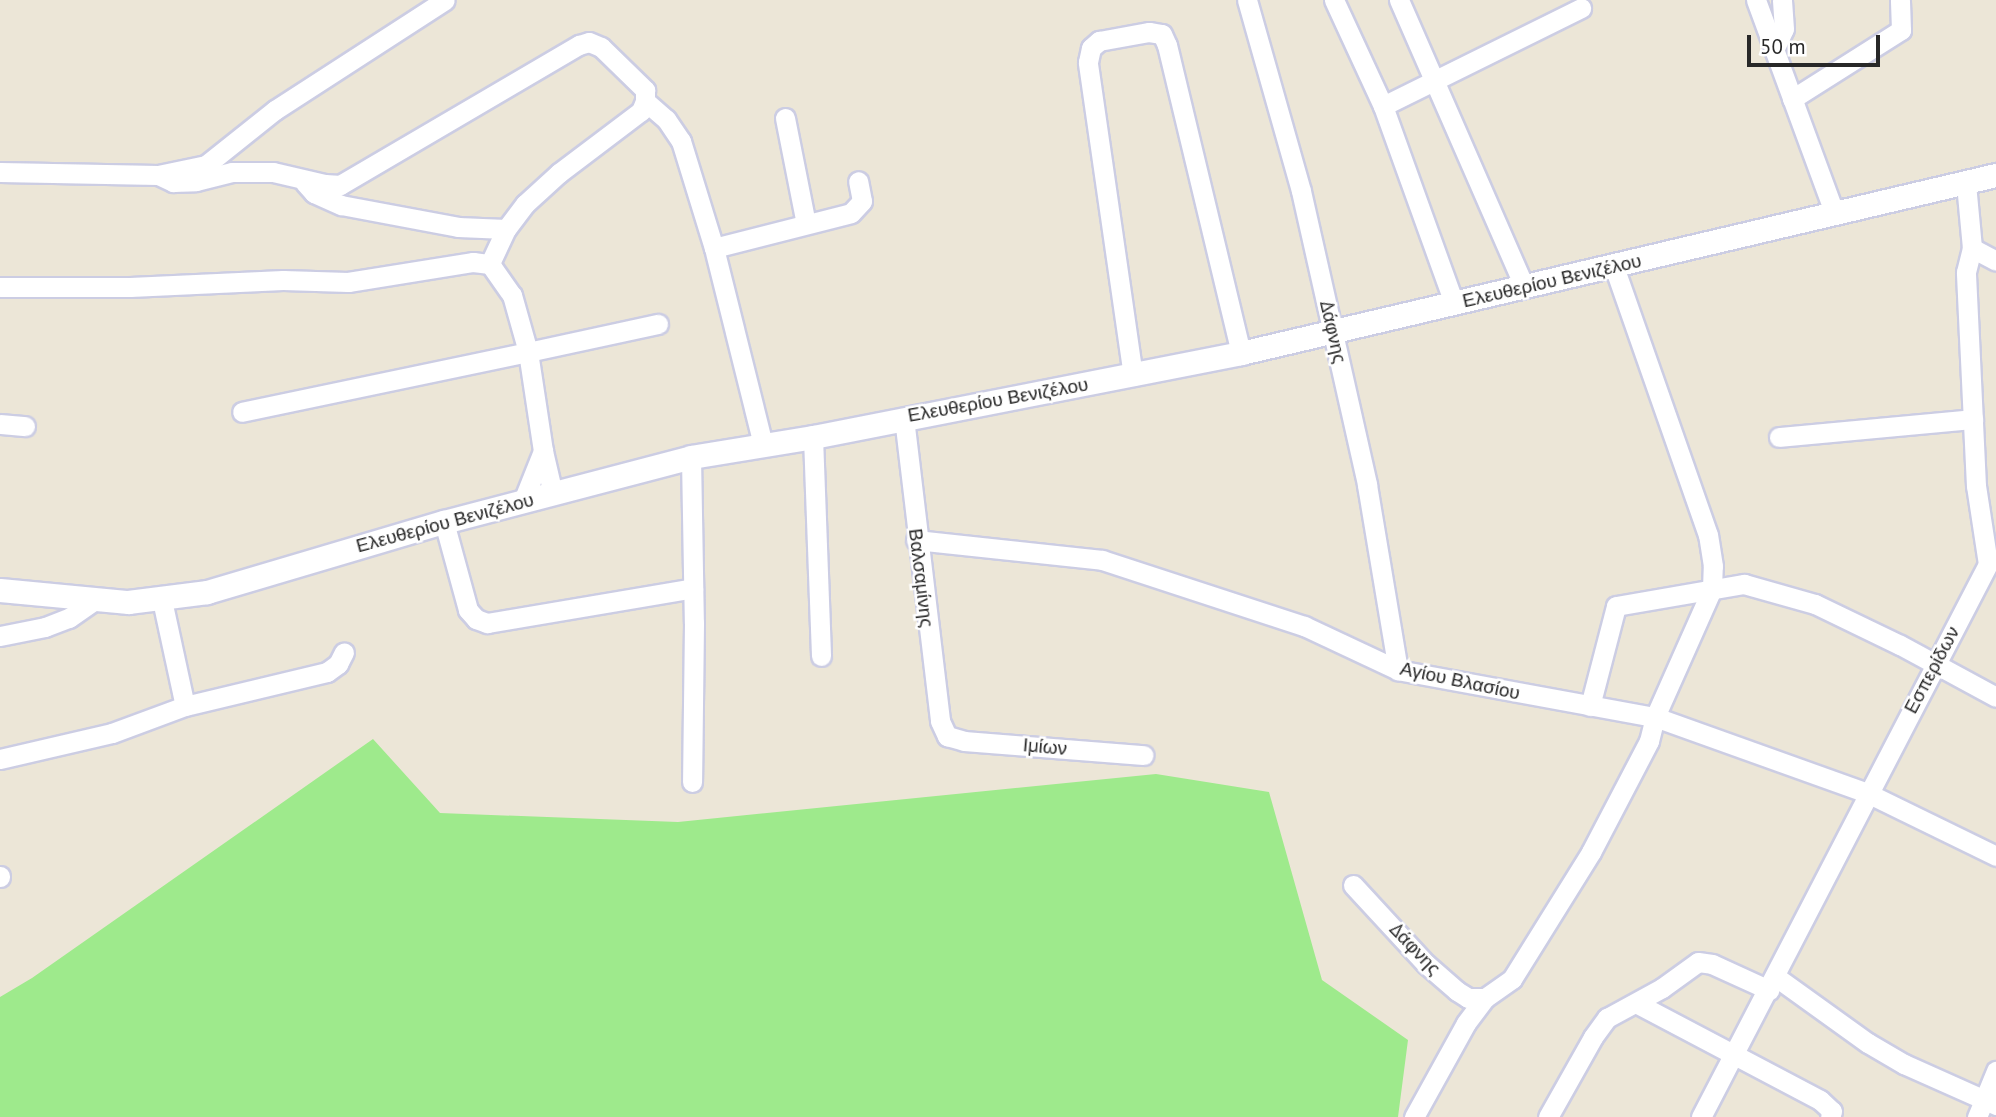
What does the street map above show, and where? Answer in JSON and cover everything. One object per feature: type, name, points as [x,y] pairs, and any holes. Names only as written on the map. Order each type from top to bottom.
[{"type":"street","points":[[0,172],[158,175],[206,165],[275,110],[445,0]]},
{"type":"street","name":"Δάφνης","points":[[1247,0],[1301,191],[1367,485],[1398,670]]},
{"type":"street","points":[[1334,0],[1383,106],[1454,303]]},
{"type":"street","points":[[1399,0],[1525,288]]},
{"type":"street","points":[[1756,0],[1835,215]]},
{"type":"street","points":[[1774,50],[1784,29],[1782,0]]},
{"type":"street","points":[[1792,99],[1901,30],[1900,0]]},
{"type":"street","points":[[1383,106],[1581,8]]},
{"type":"street","points":[[1133,376],[1088,62],[1091,48],[1099,41],[1149,32],[1162,34],[1167,45],[1241,353]]},
{"type":"street","points":[[158,175],[173,182],[196,181],[232,172],[273,172],[340,185],[589,42],[601,47],[645,90],[641,111],[559,173],[525,204],[506,229],[490,264]]},
{"type":"street","points":[[645,101],[666,119],[681,141],[714,248],[762,445]]},
{"type":"street","points":[[785,118],[806,224]]},
{"type":"street","name":"Ελευθερίου Βενιζέλου","points":[[0,590],[94,600],[162,600],[243,583],[444,522],[691,457],[813,437],[1241,353],[1332,329],[1525,288],[1996,175]]},
{"type":"street","points":[[302,179],[314,193],[341,205],[458,227],[506,229]]},
{"type":"street","points":[[714,248],[851,213],[862,201],[858,180]]},
{"type":"street","name":"Εσπερίδων","points":[[1701,1117],[1733,1052],[1773,984],[1867,793],[1992,556],[1976,486],[1966,272],[1972,248],[1966,183]]},
{"type":"street","points":[[1972,248],[1996,261]]},
{"type":"street","points":[[0,287],[130,287],[283,280],[348,282],[449,265],[473,262],[490,264],[512,295],[528,352],[543,451],[553,494]]},
{"type":"street","points":[[1414,1117],[1443,1060],[1485,998],[1512,979],[1539,938],[1624,791],[1649,741],[1656,717],[1712,589],[1709,535],[1614,267]]},
{"type":"street","points":[[242,412],[658,324]]},
{"type":"street","name":"Βαλσαμίνης","points":[[904,418],[916,540],[940,721],[947,736]]},
{"type":"street","points":[[1779,437],[1973,419]]},
{"type":"street","points":[[0,424],[25,426]]},
{"type":"street","points":[[813,437],[821,656]]},
{"type":"street","points":[[523,501],[543,451]]},
{"type":"street","points":[[691,457],[692,782]]},
{"type":"street","points":[[444,522],[468,610],[476,619],[487,623],[693,588]]},
{"type":"street","name":"Αγίου Βλασίου","points":[[916,540],[1102,560],[1304,626],[1398,670],[1656,717],[1867,793],[1996,856]]},
{"type":"street","points":[[1590,706],[1616,606],[1744,584],[1815,604],[1935,663],[1996,697]]},
{"type":"street","points":[[0,636],[57,623],[94,600]]},
{"type":"street","points":[[162,600],[185,706]]},
{"type":"street","points":[[0,759],[111,733],[185,706],[327,672],[338,664],[344,652]]},
{"type":"street","name":"Ιμίων","points":[[947,736],[964,741],[1143,755]]},
{"type":"street","name":"Δάφνης","points":[[1353,885],[1426,964],[1457,991],[1468,998],[1485,998]]},
{"type":"street","points":[[1548,1117],[1608,1018],[1699,962],[1773,984],[1904,1065],[1986,1108],[1996,1071]]},
{"type":"street","points":[[1636,1003],[1820,1100],[1832,1111],[1829,1117]]},
{"type":"green space","points":[[373,739],[440,813],[678,822],[1156,774],[1269,792],[1322,980],[1408,1040],[1398,1117],[0,1117],[0,997],[32,978]]}]
